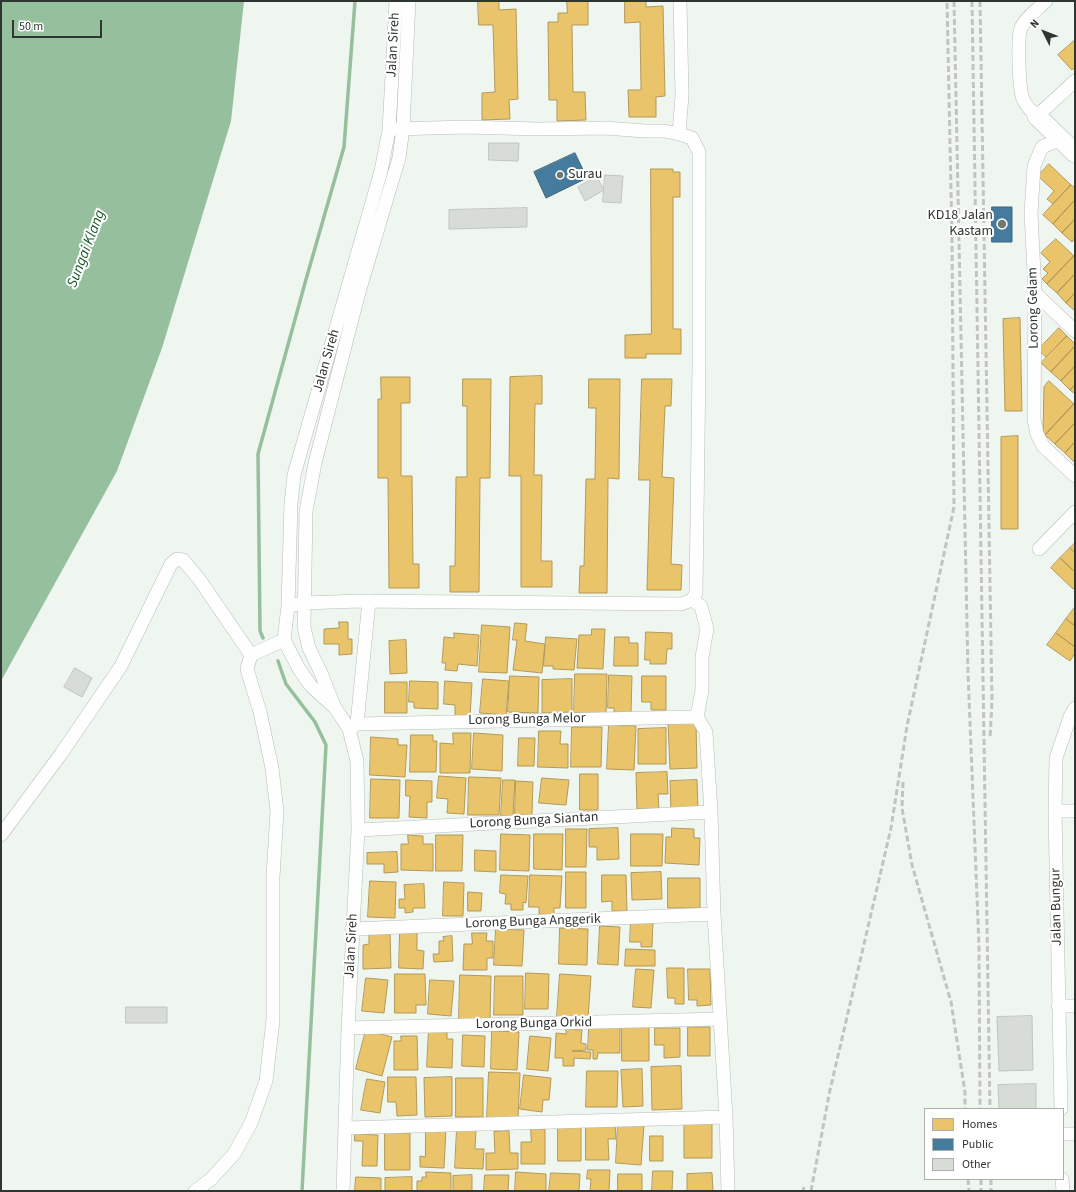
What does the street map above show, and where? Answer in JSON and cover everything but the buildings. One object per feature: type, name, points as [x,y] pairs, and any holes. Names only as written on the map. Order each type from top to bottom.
[{"type":"street","name":"Jalan Sireh","points":[[343,1191],[352,930],[358,830],[357,762],[353,727],[334,706],[311,686],[299,668],[284,640],[288,606],[290,518],[294,475],[381,170],[389,130],[396,1]]},
{"type":"street","name":"Jalan Sireh","points":[[334,706],[309,648],[304,627],[306,511],[315,463],[359,292],[399,158],[403,128],[409,1]]},
{"type":"street","points":[[680,1],[682,95],[680,134]]},
{"type":"street","points":[[1046,1],[1026,20],[1021,27],[1019,36],[1021,95],[1026,106],[1075,153]]},
{"type":"street","points":[[1037,116],[1075,82]]},
{"type":"street","points":[[288,606],[304,602],[681,604],[692,600],[696,592],[699,364],[699,152],[692,138],[664,131],[605,128],[536,129],[466,126],[403,128],[389,130]]},
{"type":"street","name":"Lorong Gelam","points":[[1061,139],[1042,148],[1034,166],[1032,213],[1035,293],[1034,419],[1037,434],[1043,446],[1075,476]]},
{"type":"street","points":[[1035,293],[1075,331]]},
{"type":"street","points":[[1039,549],[1075,512]]},
{"type":"street","points":[[1,834],[60,754],[121,666],[171,564],[177,559],[182,560],[199,579],[251,655]]},
{"type":"street","points":[[692,600],[701,606],[707,629],[702,657],[702,690],[697,716],[706,732],[711,812],[714,914],[726,1117],[728,1191]]},
{"type":"street","points":[[353,727],[369,602]]},
{"type":"street","points":[[195,1191],[211,1179],[234,1154],[251,1123],[266,1081],[273,1020],[273,877],[277,811],[272,768],[260,712],[247,669],[251,655],[284,640]]},
{"type":"street","name":"Jalan Bungur","points":[[1061,1108],[1055,811],[1056,758],[1070,717],[1075,708]]},
{"type":"street","name":"Lorong Bunga Melor","points":[[353,727],[697,716]]},
{"type":"street","points":[[1055,811],[1075,811]]},
{"type":"street","name":"Lorong Bunga Siantan","points":[[358,830],[711,812]]},
{"type":"street","name":"Lorong Bunga Anggerik","points":[[352,930],[714,914]]},
{"type":"street","points":[[1058,1006],[1075,1006]]},
{"type":"street","name":"Lorong Bunga Orkid","points":[[348,1028],[720,1019]]},
{"type":"street","points":[[346,1128],[726,1117]]},
{"type":"street","points":[[1064,1134],[1075,1134]]},
{"type":"street","points":[[1062,1180],[1063,1191]]},
{"type":"water","name":"Sungai Klang","points":[[1,1],[244,1],[231,121],[162,348],[117,471],[1,681]]},
{"type":"waterway","points":[[263,638],[260,631],[258,454],[344,147],[355,1]]},
{"type":"waterway","points":[[278,661],[286,684],[315,722],[326,745],[302,1191]]},
{"type":"railway","points":[[811,1191],[830,1090],[891,828],[907,726],[954,507],[952,238],[947,1]]},
{"type":"railway","points":[[954,1],[968,673],[979,946],[980,1108]]},
{"type":"railway","points":[[972,1],[990,1108]]},
{"type":"railway","points":[[980,1],[992,701],[990,738]]},
{"type":"railway","points":[[903,782],[902,808],[912,865],[951,1002],[965,1092],[965,1108]]},
{"type":"railway","points":[[968,1180],[969,1191]]},
{"type":"railway","points":[[981,1180],[981,1191]]},
{"type":"railway","points":[[991,1180],[991,1191]]},
{"type":"railway","points":[[803,1191],[804,1187]]},
{"type":"place","name":"Surau","points":[[560,175]]},
{"type":"place","name":"KD18 Jalan Kastam","points":[[1002,224]]}]
